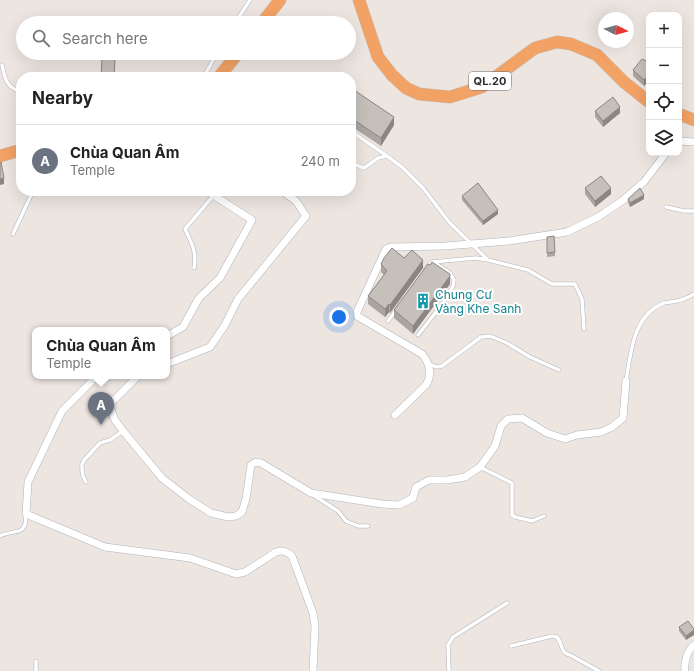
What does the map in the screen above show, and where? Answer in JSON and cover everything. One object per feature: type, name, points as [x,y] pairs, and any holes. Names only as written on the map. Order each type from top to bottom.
[{"type":"highway","points":[[267,16],[280,0]]},
{"type":"highway","name":"QL.20","points":[[359,0],[378,56],[392,75],[406,88],[419,94],[450,97],[482,87],[535,48],[557,42],[571,44],[597,55],[624,82],[646,100]]},
{"type":"highway","points":[[223,72],[232,60]]},
{"type":"highway","points":[[682,115],[694,120]]},
{"type":"highway","points":[[0,156],[16,151]]},
{"type":"street","points":[[682,141],[694,142]]},
{"type":"street","points":[[396,416],[428,382],[428,363],[422,354],[357,316],[357,312],[386,249],[391,247],[445,246],[509,241],[567,232],[598,217],[622,201],[644,182],[664,156]]},
{"type":"street","points":[[170,334],[183,327],[199,298],[220,278],[252,220],[216,196]]},
{"type":"street","points":[[170,363],[210,347],[225,325],[238,299],[306,216],[296,201],[289,196]]},
{"type":"street","points":[[94,379],[62,411],[28,482],[26,514],[105,547],[190,558],[236,574],[245,572],[276,552],[281,550],[287,551],[292,556],[313,613],[315,626],[313,671]]},
{"type":"street","points":[[135,379],[109,405],[115,420],[162,478],[189,499],[211,513],[228,517],[236,516],[242,512],[246,500],[251,465],[256,462],[271,468],[311,493],[382,504],[400,505],[413,498],[416,487],[429,480],[447,480],[465,477],[480,467],[495,446],[501,426],[508,419],[522,418],[547,433],[565,439],[576,435],[601,432],[612,427],[623,418],[626,381]]},
{"type":"street","points":[[685,671],[684,662],[694,645]]},
{"type":"lane","points":[[240,16],[250,0]]},
{"type":"lane","points":[[207,72],[214,60]]},
{"type":"lane","points":[[2,65],[6,82],[16,90]]},
{"type":"lane","points":[[356,134],[402,167],[423,188],[449,222],[488,260]]},
{"type":"lane","points":[[356,165],[364,168],[378,158],[387,156]]},
{"type":"lane","points":[[14,234],[31,196]]},
{"type":"lane","points":[[194,268],[196,259],[193,244],[186,229],[213,196]]},
{"type":"lane","points":[[666,207],[684,212],[694,211]]},
{"type":"lane","points":[[425,270],[432,262],[476,258],[528,270],[552,284],[576,284],[582,299],[584,329]]},
{"type":"lane","points":[[418,335],[444,302],[454,286],[454,280],[450,273],[432,262]]},
{"type":"lane","points":[[626,381],[638,326],[646,315],[666,302],[677,301],[694,294]]},
{"type":"lane","points":[[388,321],[400,304]]},
{"type":"lane","points":[[428,363],[436,366],[442,366],[481,337],[490,336],[507,343],[530,357],[559,370]]},
{"type":"lane","points":[[86,482],[82,470],[82,464],[85,459],[100,443],[110,440],[123,431]]},
{"type":"lane","points":[[480,467],[512,483],[512,515],[532,521],[544,516]]},
{"type":"lane","points":[[311,493],[338,511],[346,521],[358,526],[368,526]]},
{"type":"lane","points":[[0,536],[8,532],[20,531],[24,528],[26,523],[26,514]]},
{"type":"lane","points":[[449,671],[448,645],[453,637],[507,603]]},
{"type":"lane","points":[[511,646],[552,636],[557,637],[565,654],[570,655],[599,671]]},
{"type":"lane","points":[[36,661],[36,671]]},
{"type":"building","points":[[642,59],[646,61],[646,78],[644,80],[633,70]]},
{"type":"building","points":[[102,60],[115,60],[114,72],[101,72]]},
{"type":"building","points":[[356,91],[394,117],[381,138],[356,121]]},
{"type":"building","points":[[613,97],[620,107],[603,121],[595,111]]},
{"type":"building","points":[[1,162],[4,178],[0,179],[0,163]]},
{"type":"building","points":[[601,176],[611,188],[595,201],[585,188]]},
{"type":"building","points":[[478,183],[498,210],[483,221],[462,196]]},
{"type":"building","points":[[640,188],[644,195],[630,203],[628,199]]},
{"type":"building","points":[[554,236],[555,252],[547,253],[547,237]]},
{"type":"building","points":[[392,248],[404,258],[412,250],[423,260],[390,305],[389,304],[385,309],[368,296],[387,271],[381,264]]},
{"type":"building","name":"Chung Cư Vàng Khe Sanh","points":[[432,262],[450,274],[450,276],[413,326],[394,310],[428,264],[430,265]]},
{"type":"building","points":[[688,621],[694,630],[686,636],[679,627]]},
{"type":"place","name":"Chung Cư Vàng Khe Sanh","points":[[423,301]]},
{"type":"place","name":"Chùa Quan Âm","points":[[101,425]]}]
